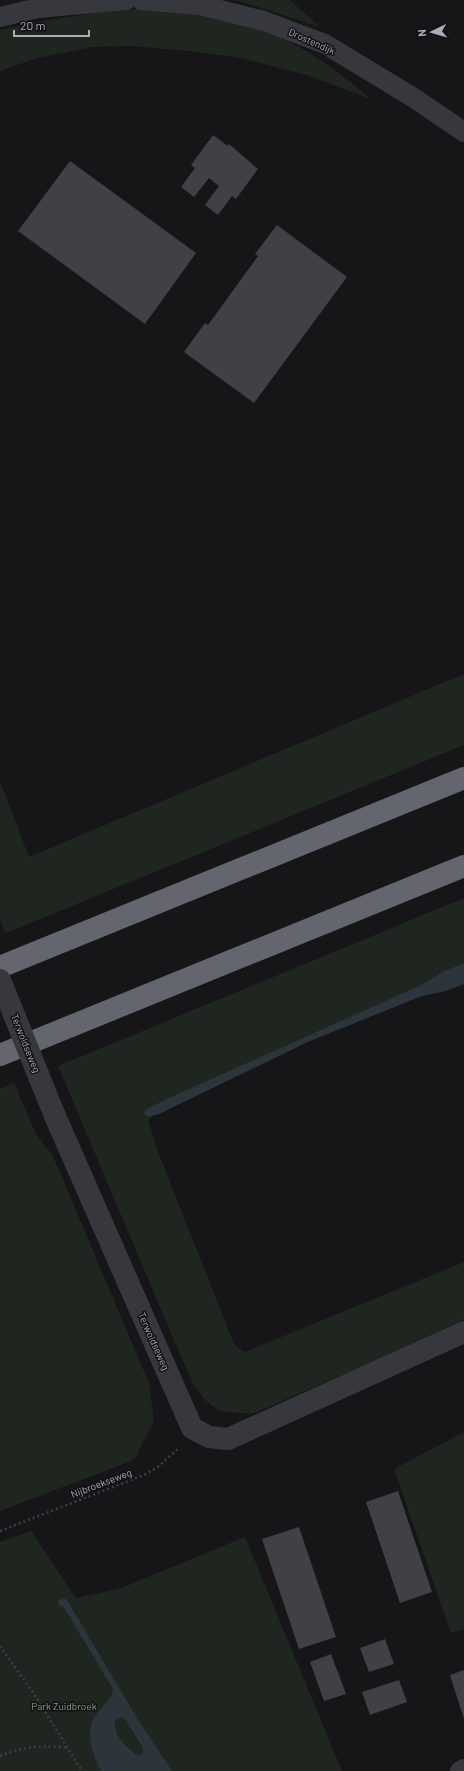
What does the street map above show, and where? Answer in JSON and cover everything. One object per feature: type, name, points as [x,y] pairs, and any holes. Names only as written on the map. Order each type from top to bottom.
[{"type":"highway","points":[[0,967],[464,778]]},
{"type":"highway","points":[[0,1055],[464,866]]},
{"type":"street","points":[[0,17],[38,8],[126,0]]},
{"type":"street","name":"Drostendijk","points":[[141,0],[200,5],[264,21],[325,44],[414,98],[464,132]]},
{"type":"street","name":"Terwoldseweg","points":[[0,980],[55,1116],[192,1428]]},
{"type":"street","points":[[192,1428],[209,1437],[228,1439],[464,1332]]},
{"type":"street","points":[[460,1771],[464,1769]]},
{"type":"path","name":"Nijbroekseweg","points":[[0,1530],[144,1475],[158,1468],[180,1446],[192,1428]]},
{"type":"path","points":[[0,1646],[34,1694],[82,1771]]},
{"type":"path","points":[[0,1756],[18,1749],[40,1745],[68,1748]]},
{"type":"green space","points":[[236,0],[290,0],[320,27]]},
{"type":"green space","points":[[120,9],[193,13],[264,29],[298,46],[320,60],[372,100],[307,75],[236,57],[130,46],[92,47],[37,58],[0,71],[0,30],[42,21]]},
{"type":"green space","points":[[464,674],[464,745],[6,933],[0,921],[0,781],[29,857]]},
{"type":"green space","points":[[464,898],[464,963],[444,971],[421,985],[145,1110],[149,1117],[152,1116],[148,1120],[159,1154],[232,1339],[236,1347],[245,1352],[464,1262],[464,1319],[372,1362],[252,1414],[220,1411],[207,1402],[195,1388],[58,1066]]},
{"type":"green space","points":[[14,1083],[36,1134],[53,1156],[149,1383],[154,1421],[134,1460],[0,1511],[0,1089]]},
{"type":"green space","points":[[464,1432],[464,1629],[451,1633],[394,1469]]},
{"type":"green space","name":"Park Zuidbroek","points":[[31,1531],[76,1598],[119,1589],[245,1537],[342,1771],[0,1771],[0,1542]]},
{"type":"shaded area","points":[[464,963],[464,984],[446,991],[422,996],[310,1041],[159,1114],[149,1117],[144,1114],[145,1110],[169,1098],[421,985],[444,971]]},
{"type":"shaded area","points":[[64,1598],[67,1600],[135,1715],[172,1771],[102,1771],[100,1769],[90,1739],[90,1731],[95,1717],[110,1698],[113,1689],[63,1606],[59,1606],[58,1601]],"holes":[[[121,1717],[126,1720],[143,1748],[143,1752],[139,1755],[135,1754],[120,1740],[116,1732],[115,1721]]]},
{"type":"building","points":[[213,135],[228,146],[229,144],[258,169],[236,199],[232,196],[218,215],[205,205],[219,186],[209,178],[194,197],[181,187],[195,168],[191,165]]},
{"type":"building","points":[[70,161],[196,253],[145,324],[18,231]]},
{"type":"building","points":[[277,225],[347,277],[254,403],[184,352],[205,323],[208,325],[258,256],[255,254]]},
{"type":"building","points":[[398,1491],[432,1592],[400,1603],[366,1502]]},
{"type":"building","points":[[299,1527],[336,1637],[299,1649],[262,1539]]},
{"type":"building","points":[[385,1639],[394,1664],[369,1672],[360,1648]]},
{"type":"building","points":[[331,1654],[346,1694],[324,1701],[310,1662]]},
{"type":"building","points":[[464,1670],[464,1719],[450,1675]]},
{"type":"building","points":[[399,1680],[407,1702],[370,1715],[362,1692]]}]
